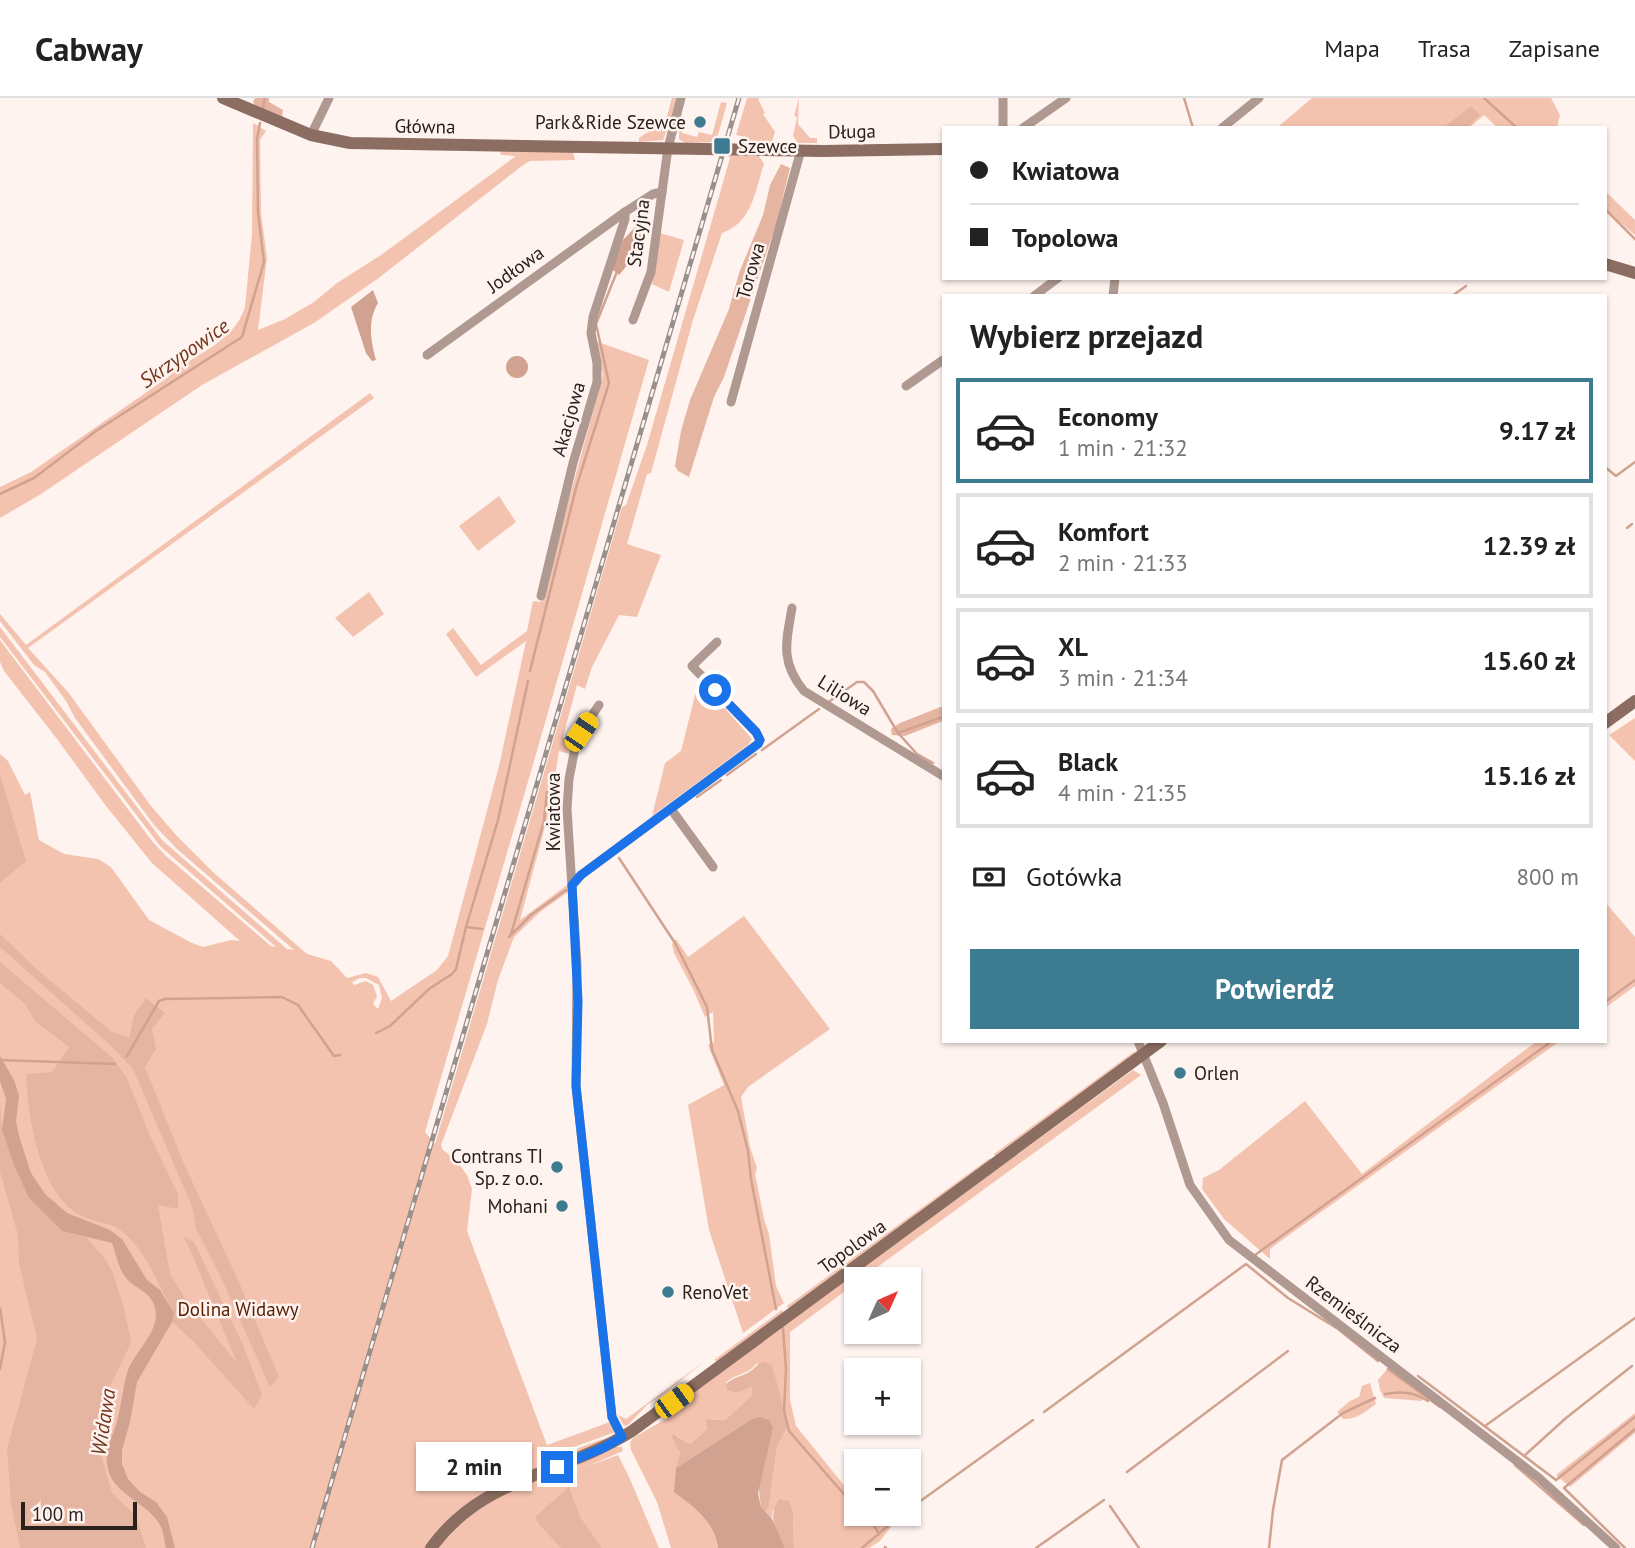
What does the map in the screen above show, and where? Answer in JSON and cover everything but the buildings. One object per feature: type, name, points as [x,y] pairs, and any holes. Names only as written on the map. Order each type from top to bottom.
[{"type":"main road","name":"Główna","points":[[223,98],[311,135],[332,141],[369,144],[636,147]]},
{"type":"main road","name":"Długa","points":[[636,147],[942,149]]},
{"type":"main road","points":[[1607,265],[1635,274]]},
{"type":"main road","points":[[1607,722],[1635,701]]},
{"type":"main road","name":"Topolowa","points":[[431,1548],[450,1523],[480,1500],[603,1448],[622,1437],[1158,1043]]},
{"type":"street","points":[[311,135],[329,98]]},
{"type":"street","name":"Stacyjna","points":[[633,320],[651,272],[668,148],[681,98]]},
{"type":"street","points":[[1003,98],[1003,126]]},
{"type":"street","points":[[1026,126],[1066,98]]},
{"type":"street","points":[[1224,126],[1259,98]]},
{"type":"street","name":"Torowa","points":[[731,402],[801,150]]},
{"type":"street","name":"Jodłowa","points":[[426,355],[625,212],[653,194],[662,192]]},
{"type":"street","name":"Akacjowa","points":[[541,596],[573,463],[597,383],[597,363],[591,332],[593,317],[625,212]]},
{"type":"street","points":[[1037,294],[1055,280]]},
{"type":"street","points":[[906,386],[942,361]]},
{"type":"street","name":"Liliowa","points":[[792,608],[785,643],[786,653],[788,665],[804,691],[942,775]]},
{"type":"street","points":[[572,885],[581,875],[747,754],[760,740],[756,732],[692,666],[717,642]]},
{"type":"street","name":"Kwiatowa","points":[[599,705],[581,732],[570,765],[568,809],[577,977],[576,1086],[612,1417],[622,1437]]},
{"type":"street","points":[[671,809],[713,867]]},
{"type":"street","points":[[1139,1043],[1144,1054]]},
{"type":"street","name":"Rzemieślnicza","points":[[1144,1054],[1190,1185],[1229,1240],[1539,1478],[1616,1548]]},
{"type":"green space","points":[[255,98],[269,98],[269,102],[283,110],[282,118],[256,107],[253,102]]},
{"type":"green space","points":[[672,98],[678,98],[670,128],[663,140],[639,142],[639,138],[666,120]]},
{"type":"green space","points":[[747,98],[760,98],[758,99],[765,113],[763,114],[775,132],[772,142],[743,143],[745,137],[736,135]]},
{"type":"green space","points":[[799,98],[798,124],[810,138],[817,138],[817,143],[798,143],[793,136],[797,117],[794,116]]},
{"type":"green space","points":[[1312,98],[1551,98],[1560,115],[1557,126],[1496,126],[1484,115],[1471,126],[1279,126]]},
{"type":"green space","points":[[721,102],[727,103],[716,142],[685,143],[679,139],[679,129],[683,130],[682,133],[697,137],[699,132],[712,135]]},
{"type":"green space","points":[[1471,106],[1480,115],[1469,126],[1446,126]]},
{"type":"green space","points":[[253,123],[266,131],[260,140],[261,213],[267,258],[258,330],[285,319],[314,302],[516,156],[501,155],[500,151],[573,151],[575,160],[530,161],[523,165],[380,277],[314,323],[202,385],[41,494],[0,518],[0,487],[31,472],[222,340],[239,320],[245,307],[252,234]]},
{"type":"green space","name":"Dolina Widawy","points":[[727,155],[759,156],[764,164],[746,214],[740,222],[722,233],[693,320],[651,473],[647,474],[627,544],[661,555],[637,617],[619,615],[592,667],[585,689],[577,685],[563,737],[574,741],[570,754],[559,751],[550,808],[520,920],[567,885],[568,892],[540,912],[514,937],[498,980],[487,1024],[441,1145],[467,1175],[472,1189],[467,1231],[547,1445],[610,1422],[615,1432],[552,1455],[552,1458],[609,1438],[612,1447],[622,1447],[623,1451],[586,1467],[618,1455],[659,1548],[0,1548],[0,754],[8,761],[25,795],[30,792],[39,840],[64,854],[98,859],[111,867],[149,920],[192,943],[203,947],[231,940],[240,941],[152,863],[106,806],[4,671],[0,662],[0,640],[152,841],[271,946],[276,947],[161,847],[0,637],[0,627],[162,840],[287,949],[294,950],[177,849],[154,825],[75,718],[45,672],[34,665],[0,621],[0,614],[26,645],[370,393],[374,398],[28,648],[68,692],[151,806],[214,873],[307,954],[331,961],[347,978],[366,973],[378,977],[391,1001],[437,970],[448,956],[499,766],[526,641],[476,677],[446,634],[453,628],[481,665],[527,631],[533,601],[541,602],[603,375],[595,341],[649,360],[425,1132],[435,1144],[622,507],[626,505],[647,445],[730,158]],"holes":[[[366,978],[379,985],[382,998],[378,1009],[373,1004],[377,996],[373,985],[366,981],[354,985],[352,982]]]},
{"type":"green space","points":[[781,164],[790,168],[776,225],[724,377],[714,397],[689,477],[675,466],[690,400],[729,309],[739,273],[763,215],[770,185]]},
{"type":"green space","points":[[1607,193],[1635,220],[1635,235],[1607,211]]},
{"type":"green space","points":[[660,233],[684,240],[669,292],[652,284]]},
{"type":"green space","points":[[499,496],[516,522],[478,551],[459,526]]},
{"type":"green space","points":[[369,592],[384,614],[353,637],[335,618]]},
{"type":"green space","points":[[699,679],[752,739],[748,745],[652,816],[665,763],[681,751]]},
{"type":"green space","points":[[942,706],[942,721],[905,736],[892,735],[891,729]]},
{"type":"green space","points":[[1635,718],[1635,761],[1609,735]]},
{"type":"green space","points":[[0,775],[26,861],[0,883]]},
{"type":"green space","points":[[1607,904],[1635,937],[1635,986],[1607,1007]]},
{"type":"green space","points":[[744,916],[830,1029],[748,1087],[741,1097],[750,1147],[757,1168],[755,1174],[769,1234],[776,1286],[784,1303],[743,1333],[709,1230],[688,1105],[724,1085],[708,1045],[714,1042],[713,1012],[705,1017],[672,944],[676,939],[688,957]]},
{"type":"green space","points":[[0,934],[40,972],[111,1031],[129,1038],[134,1015],[146,998],[165,1013],[152,1029],[156,1049],[145,1067],[184,1164],[279,1377],[270,1387],[218,1271],[196,1229],[192,1207],[133,1069],[110,1045],[0,947]]},
{"type":"green space","points":[[0,962],[113,1058],[127,1078],[150,1136],[178,1194],[178,1209],[158,1205],[170,1274],[186,1300],[237,1363],[183,1236],[194,1242],[243,1345],[262,1395],[254,1409],[192,1340],[172,1322],[174,1313],[146,1260],[132,1240],[114,1226],[84,1217],[69,1207],[56,1192],[46,1174],[33,1133],[26,1074],[52,1072],[69,1047],[35,1021],[25,1004],[0,983]]},
{"type":"green space","points":[[1534,1043],[1557,1043],[1275,1245],[1270,1249],[1270,1259],[1224,1219],[1202,1189],[1203,1178],[1219,1170],[1305,1101],[1362,1174]]},
{"type":"green space","points":[[1135,1051],[1134,1055],[996,1157],[994,1154]]},
{"type":"green space","points":[[1133,1070],[1141,1075],[877,1267],[864,1267]]},
{"type":"green space","points":[[0,1098],[2,1130],[29,1198],[62,1231],[86,1237],[113,1273],[131,1343],[106,1394],[99,1448],[112,1493],[136,1516],[146,1548],[20,1548],[11,1503],[7,1449],[37,1339],[19,1263],[18,1235],[0,1172]]},
{"type":"green space","points":[[990,1158],[992,1161],[844,1267],[789,1310],[787,1306]]},
{"type":"green space","points":[[844,1281],[844,1292],[790,1332],[790,1400],[796,1426],[844,1485],[844,1526],[891,1527],[880,1541],[869,1548],[794,1548],[793,1513],[773,1510],[772,1519],[761,1507],[769,1506],[777,1447],[788,1424],[779,1398],[757,1363],[726,1383],[727,1391],[737,1393],[752,1387],[751,1396],[725,1420],[707,1419],[707,1429],[690,1444],[676,1435],[680,1454],[675,1492],[708,1523],[718,1548],[671,1548],[657,1502],[630,1443],[633,1438],[669,1417],[690,1394]]},
{"type":"green space","points":[[782,1310],[784,1313],[718,1362],[714,1360]]},
{"type":"green space","points":[[705,1361],[624,1426],[618,1415],[626,1419]]},
{"type":"green space","points":[[764,1362],[772,1365],[788,1425],[777,1447],[769,1506],[765,1511],[761,1507],[758,1483],[773,1428],[750,1420],[676,1468],[680,1453],[671,1435],[690,1444],[707,1429],[706,1419],[725,1420],[751,1396],[752,1387],[737,1393],[727,1391],[726,1384]]},
{"type":"green space","points":[[1389,1367],[1425,1393],[1422,1401],[1384,1398],[1378,1380]]},
{"type":"green space","points":[[1370,1383],[1376,1404],[1356,1417],[1343,1419],[1337,1412],[1359,1397],[1362,1386]]},
{"type":"green space","points":[[1635,1413],[1635,1433],[1570,1487],[1556,1475]]},
{"type":"green space","points":[[569,1487],[580,1517],[602,1548],[561,1548],[538,1523],[535,1517]]},
{"type":"green space","points":[[779,1499],[789,1501],[793,1513],[794,1548],[785,1548],[774,1524],[775,1506]]},
{"type":"shaded area","points":[[636,226],[647,227],[648,233],[619,275],[612,269],[623,240]]},
{"type":"shaded area","points":[[373,290],[378,303],[371,324],[376,360],[372,361],[366,353],[351,307]]},
{"type":"shaded area","points":[[517,356],[525,359],[528,367],[525,375],[517,378],[509,375],[506,367],[509,359]]},
{"type":"shaded area","points":[[0,1056],[14,1080],[19,1096],[16,1122],[31,1173],[45,1194],[67,1213],[110,1230],[122,1239],[147,1280],[160,1290],[174,1313],[172,1322],[137,1382],[122,1450],[122,1464],[128,1479],[140,1492],[156,1502],[167,1517],[175,1548],[166,1548],[162,1529],[156,1519],[117,1486],[107,1462],[128,1370],[154,1324],[156,1316],[153,1302],[124,1275],[112,1243],[62,1231],[29,1198],[2,1130],[6,1099],[0,1081]]},
{"type":"shaded area","points":[[760,1417],[769,1420],[773,1428],[758,1493],[761,1507],[772,1519],[785,1548],[718,1548],[708,1523],[674,1492],[676,1468],[750,1420]]},
{"type":"waterway","name":"Skrzypowice","points":[[263,108],[265,98]]},
{"type":"waterway","points":[[1184,98],[1192,126]]},
{"type":"waterway","points":[[1484,98],[1515,126]]},
{"type":"waterway","name":"Skrzypowice","points":[[0,494],[34,478],[96,431],[242,337],[264,262],[258,213],[257,139],[260,123]]},
{"type":"waterway","points":[[1607,211],[1635,239]]},
{"type":"waterway","points":[[530,671],[576,488],[609,383],[596,324],[618,269]]},
{"type":"waterway","points":[[1455,294],[1466,286]]},
{"type":"waterway","points":[[1607,469],[1616,476],[1635,462]]},
{"type":"waterway","points":[[1627,528],[1632,524]]},
{"type":"waterway","points":[[376,1033],[390,1026],[429,989],[456,969],[498,820],[528,681]]},
{"type":"waterway","points":[[830,701],[857,682],[864,682],[873,691],[898,733],[942,717]]},
{"type":"waterway","points":[[762,750],[819,709]]},
{"type":"waterway","points":[[898,733],[917,754],[933,763]]},
{"type":"waterway","points":[[727,775],[756,754]]},
{"type":"waterway","points":[[697,797],[721,780]]},
{"type":"waterway","points":[[511,934],[544,821],[547,792]]},
{"type":"waterway","points":[[619,858],[675,943],[707,1007],[712,1050],[738,1111],[748,1151],[776,1309]]},
{"type":"waterway","points":[[509,937],[531,915],[566,890]]},
{"type":"waterway","points":[[466,927],[482,929]]},
{"type":"waterway","points":[[1607,1001],[1635,980]]},
{"type":"waterway","points":[[127,1056],[159,1001],[282,997],[298,1005],[334,1056],[340,1055]]},
{"type":"waterway","points":[[1255,1255],[1549,1043]]},
{"type":"waterway","points":[[0,1060],[115,1064]]},
{"type":"waterway","points":[[1044,1412],[1246,1264],[1288,1298],[1338,1329],[1378,1361]]},
{"type":"waterway","points":[[0,1308],[5,1342],[0,1369]]},
{"type":"waterway","points":[[1485,1426],[1635,1318]]},
{"type":"waterway","points":[[783,1328],[786,1369],[784,1411],[789,1431],[844,1494]]},
{"type":"waterway","points":[[1127,1472],[1288,1351]]},
{"type":"waterway","points":[[1524,1456],[1566,1418],[1632,1366]]},
{"type":"waterway","points":[[1388,1369],[1440,1407]]},
{"type":"waterway","points":[[1418,1376],[1556,1480],[1635,1417]]},
{"type":"waterway","points":[[1385,1394],[1408,1393],[1428,1401]]},
{"type":"waterway","points":[[1269,1548],[1282,1460],[1343,1413],[1375,1398]]},
{"type":"waterway","points":[[921,1501],[1033,1420]]},
{"type":"waterway","points":[[1625,1548],[1564,1488],[1635,1429]]},
{"type":"waterway","points":[[1515,1465],[1584,1525]]},
{"type":"waterway","points":[[1036,1548],[1104,1500]]},
{"type":"waterway","points":[[1110,1506],[1139,1548]]},
{"type":"waterway","points":[[874,1526],[879,1534]]},
{"type":"waterway","points":[[862,1548],[888,1526]]},
{"type":"railway","points":[[312,1548],[739,98]]},
{"type":"place","name":"Park&Ride Szewce","points":[[700,122]]},
{"type":"place","name":"Szewce","points":[[722,146]]},
{"type":"place","name":"Orlen","points":[[1180,1073]]},
{"type":"place","name":"Contrans TI Sp. z o.o.","points":[[557,1167]]},
{"type":"place","name":"Mohani","points":[[562,1206]]},
{"type":"place","name":"RenoVet","points":[[668,1292]]},
{"type":"route","points":[[557,1467],[622,1437],[612,1417],[576,1086],[578,1001],[572,885],[581,875],[758,744],[760,736],[715,690]]},
{"type":"water label","name":"Widawa","points":[[103,1422]]}]
